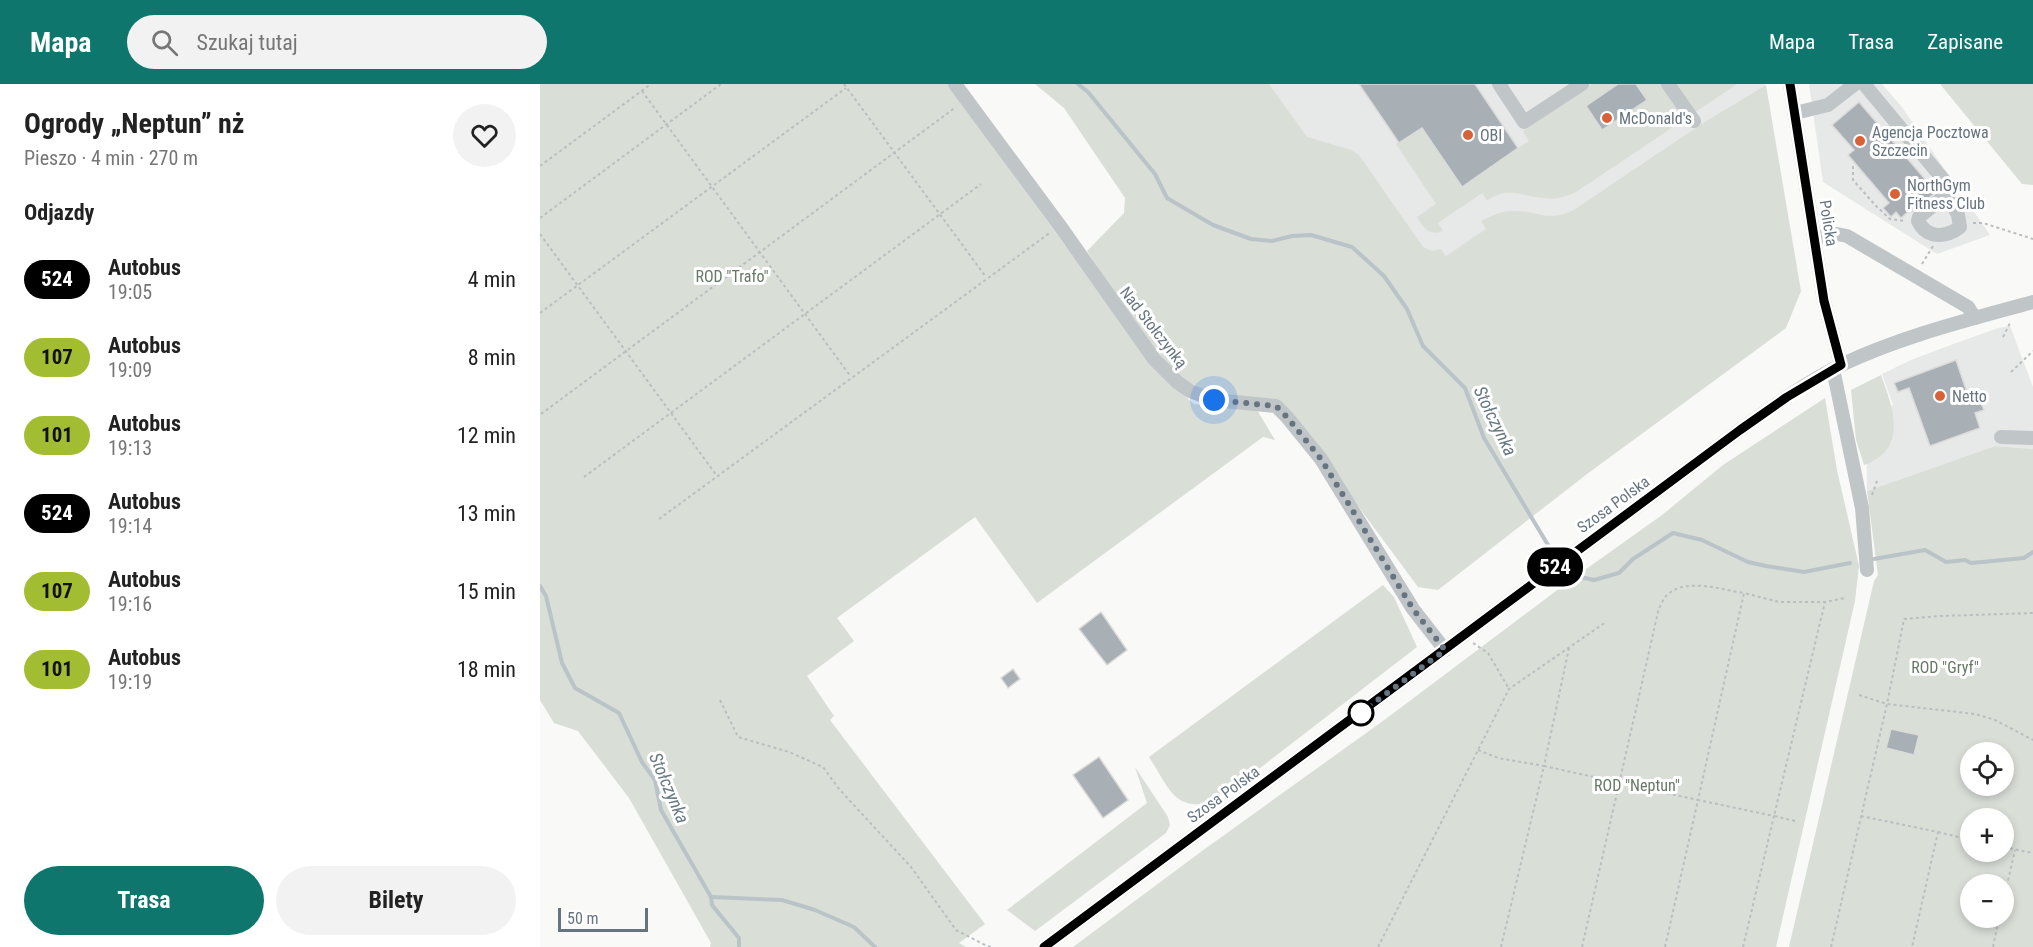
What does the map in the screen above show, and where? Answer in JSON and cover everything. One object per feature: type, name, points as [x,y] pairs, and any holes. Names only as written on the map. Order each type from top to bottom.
[{"type":"street","name":"Nad Stołczynką","points":[[955,84],[1060,226],[1154,359],[1177,382],[1190,391],[1214,400],[1276,406],[1287,417],[1321,459],[1413,609],[1445,650]]},
{"type":"street","points":[[1499,84],[1524,122],[1579,85]]},
{"type":"street","points":[[1668,84],[1694,121]]},
{"type":"street","name":"Policka","points":[[1790,84],[1814,238],[1862,508],[1867,570]]},
{"type":"street","points":[[1795,113],[1828,105],[1855,84]]},
{"type":"street","points":[[1864,84],[1952,190],[1919,217],[1920,226],[1935,236],[1954,232],[1960,227],[1961,222],[1947,195]]},
{"type":"street","points":[[1814,238],[1837,234],[1847,236],[1968,307],[1975,318]]},
{"type":"street","name":"Szosa Polska","points":[[1044,947],[1787,397],[1837,367],[1898,341],[2033,302]]},
{"type":"street","points":[[2001,437],[2033,438]]},
{"type":"path","points":[[540,166],[651,84]]},
{"type":"path","points":[[540,218],[721,84]]},
{"type":"path","points":[[844,84],[986,277]]},
{"type":"path","points":[[540,313],[846,88]]},
{"type":"path","points":[[642,91],[851,377]]},
{"type":"path","points":[[541,414],[961,102]]},
{"type":"path","points":[[1853,166],[1853,180],[1876,206],[1890,219],[1908,221]]},
{"type":"path","points":[[584,477],[981,184]]},
{"type":"path","points":[[1961,222],[1983,223],[2033,239]]},
{"type":"path","points":[[659,519],[986,277],[1054,230]]},
{"type":"path","points":[[540,234],[717,476]]},
{"type":"path","points":[[1919,269],[1939,236]]},
{"type":"path","points":[[2003,337],[2012,319]]},
{"type":"path","points":[[2011,372],[2033,351]]},
{"type":"path","points":[[1582,947],[1658,612],[1666,596],[1677,588],[1694,585],[1744,593],[1779,602],[1825,602],[1845,598]]},
{"type":"path","points":[[1665,947],[1744,593]]},
{"type":"path","points":[[1743,947],[1825,602]]},
{"type":"path","points":[[1831,947],[1887,704],[1904,619],[2033,613]]},
{"type":"path","points":[[1378,947],[1509,689],[1606,622]]},
{"type":"path","points":[[1470,641],[1488,653],[1509,689]]},
{"type":"path","points":[[1501,947],[1569,648]]},
{"type":"path","points":[[1859,695],[1887,704],[1975,714],[1995,720],[2033,740]]},
{"type":"path","points":[[720,700],[738,737],[789,752],[823,767],[839,789],[911,867],[956,930],[992,947]]},
{"type":"path","points":[[1477,750],[1498,758],[1795,821]]},
{"type":"path","points":[[1861,816],[1960,837]]},
{"type":"path","points":[[1912,947],[1938,832]]},
{"type":"path","points":[[2010,874],[2015,850],[2033,854]]},
{"type":"path","points":[[1992,947],[1997,928]]},
{"type":"shaded area","points":[[1256,84],[1765,84],[1770,108],[1457,304],[1294,142]]},
{"type":"shaded area","points":[[1809,84],[1882,84],[1901,106],[1990,235],[1937,254],[1823,182]]},
{"type":"shaded area","points":[[2010,326],[2033,387],[2033,449],[1995,446],[1867,491],[1866,417],[1893,405],[1882,374],[1959,342]]},
{"type":"green space","name":"ROD \"Trafo\"","points":[[540,84],[948,84],[1122,324],[1167,380],[1194,404],[1257,410],[1275,440],[1263,437],[1037,603],[975,517],[837,618],[854,641],[807,676],[834,716],[830,720],[985,924],[959,943],[966,947],[710,947],[711,943],[629,798],[578,731],[554,723],[540,700]]},
{"type":"green space","points":[[1035,84],[1269,84],[1307,137],[1351,150],[1359,155],[1423,247],[1432,251],[1441,249],[1446,256],[1486,229],[1481,221],[1496,214],[1522,211],[1556,216],[1574,210],[1700,125],[1766,85],[1801,291],[1786,328],[1587,474],[1438,590],[1418,587],[1287,410],[1276,400],[1214,393],[1182,380],[1140,332],[1087,251],[1124,213],[1125,198],[1064,108]]},
{"type":"green space","points":[[1592,84],[1737,84],[1576,192],[1552,199],[1509,193],[1487,200],[1482,193],[1438,223],[1443,231],[1430,232],[1424,228],[1417,217],[1436,204],[1396,144],[1422,128],[1462,186],[1529,141],[1523,131]]},
{"type":"green space","points":[[1940,84],[2033,84],[2033,185],[2022,184]]},
{"type":"green space","points":[[1881,375],[1893,414],[1892,438],[1887,449],[1878,458],[1864,465],[1856,440],[1851,390]]},
{"type":"green space","name":"ROD \"Neptun\"","points":[[1825,398],[1837,470],[1859,566],[1855,601],[1776,947],[1073,947],[1662,515],[1723,465]]},
{"type":"green space","name":"ROD \"Gryf\"","points":[[1995,446],[2033,449],[2033,947],[1789,947],[1874,581],[1878,575],[1867,491]]},
{"type":"green space","points":[[1383,585],[1394,597],[1417,647],[1216,802],[1190,804],[1174,795],[1149,757]]},
{"type":"green space","points":[[1135,767],[1168,817],[1170,825],[1166,833],[1035,931],[1007,910],[1147,803]]},
{"type":"building","name":"OBI","points":[[1359,84],[1475,84],[1518,148],[1462,187],[1422,128],[1399,143]]},
{"type":"building","name":"McDonald's","points":[[1618,84],[1636,84],[1647,100],[1602,130],[1586,106]]},
{"type":"building","points":[[1859,102],[1936,192],[1901,218],[1896,212],[1891,217],[1883,208],[1889,203],[1848,155],[1854,150],[1832,125]]},
{"type":"building","name":"Netto","points":[[1956,360],[1971,404],[1980,401],[1984,410],[1975,413],[1980,428],[1930,446],[1909,388],[1898,392],[1894,383]]},
{"type":"building","points":[[1101,612],[1127,650],[1107,665],[1079,629]]},
{"type":"building","points":[[1013,669],[1020,679],[1008,688],[1001,678]]},
{"type":"building","points":[[1891,729],[1919,735],[1914,755],[1886,748]]},
{"type":"building","points":[[1099,757],[1128,800],[1103,818],[1073,775]]},
{"type":"waterway","name":"Stołczynka","points":[[1078,84],[1088,92],[1155,174],[1167,198],[1213,225],[1251,239],[1272,241],[1292,236],[1311,235],[1352,247],[1384,276],[1407,309],[1423,346],[1465,388],[1484,438],[1548,545]]},
{"type":"waterway","name":"Stołczynka","points":[[1580,577],[1594,580],[1619,573],[1633,559],[1673,533],[1702,540],[1748,562],[1766,566],[1804,572],[1850,563]]},
{"type":"waterway","name":"Stołczynka","points":[[1874,559],[1925,550],[1946,562],[1965,560],[1971,563],[2024,558],[2033,552]]},
{"type":"waterway","name":"Stołczynka","points":[[540,586],[546,596],[562,663],[575,688],[619,713],[642,762],[655,780],[661,810],[711,897],[712,905],[739,938],[739,947]]},
{"type":"waterway","points":[[712,897],[782,900],[815,910],[854,927],[875,947]]},
{"type":"bus line","name":"524","points":[[1044,947],[1740,430],[1787,397],[1841,365],[1824,301],[1790,84]]},
{"type":"place","name":"McDonald's","points":[[1607,118]]},
{"type":"place","name":"OBI","points":[[1468,135]]},
{"type":"place","name":"Agencja Pocztowa Szczecin","points":[[1860,141]]},
{"type":"place","name":"NorthGym Fitness Club","points":[[1895,194]]},
{"type":"place","name":"Netto","points":[[1940,396]]},
{"type":"route","points":[[1214,400],[1276,406],[1287,417],[1321,459],[1413,609],[1445,650],[1355,717],[1361,713]]}]
